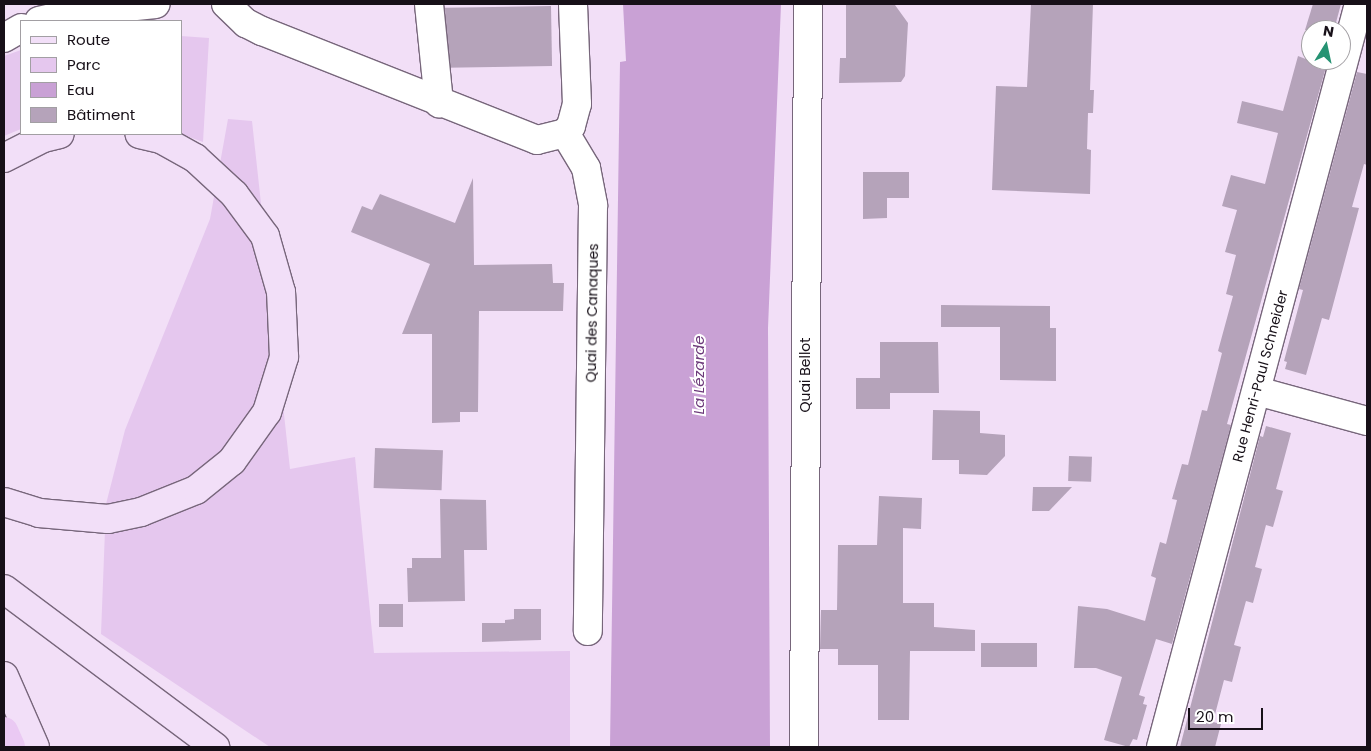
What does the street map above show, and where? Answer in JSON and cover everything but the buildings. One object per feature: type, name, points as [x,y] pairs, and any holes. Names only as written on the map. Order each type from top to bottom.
[{"type":"highway","points":[[4,731],[11,747]]},
{"type":"main road","points":[[4,158],[43,138],[56,135]]},
{"type":"main road","points":[[4,502],[39,513],[108,519],[140,512],[196,490],[232,461],[267,412],[284,356],[281,292],[265,236],[234,194],[196,158],[161,140],[144,135]]},
{"type":"main road","points":[[4,589],[215,747]]},
{"type":"main road","points":[[4,676],[36,747]]},
{"type":"street","points":[[43,20],[77,12],[156,4]]},
{"type":"street","points":[[226,4],[246,24],[516,134],[537,140],[565,133],[571,126],[577,104],[573,4]]},
{"type":"street","points":[[429,4],[439,103]]},
{"type":"street","name":"Quai Bellot","points":[[804,747],[808,4]]},
{"type":"street","name":"Rue Henri-Paul Schneider","points":[[1161,747],[1359,4]]},
{"type":"street","points":[[4,38],[20,29]]},
{"type":"street","name":"Quai des Canaques","points":[[565,133],[586,168],[593,206],[588,631]]},
{"type":"street","points":[[1257,391],[1367,421]]},
{"type":"green space","points":[[182,36],[209,38],[203,142],[182,134]]},
{"type":"green space","points":[[20,50],[20,129],[4,136],[4,56]]},
{"type":"green space","points":[[228,119],[252,121],[290,469],[355,457],[374,653],[570,651],[570,747],[270,747],[101,634],[106,504],[125,430],[210,219]]},
{"type":"water","name":"La Lézarde","points":[[623,4],[781,4],[768,328],[770,747],[610,747],[620,62],[626,61]]}]
